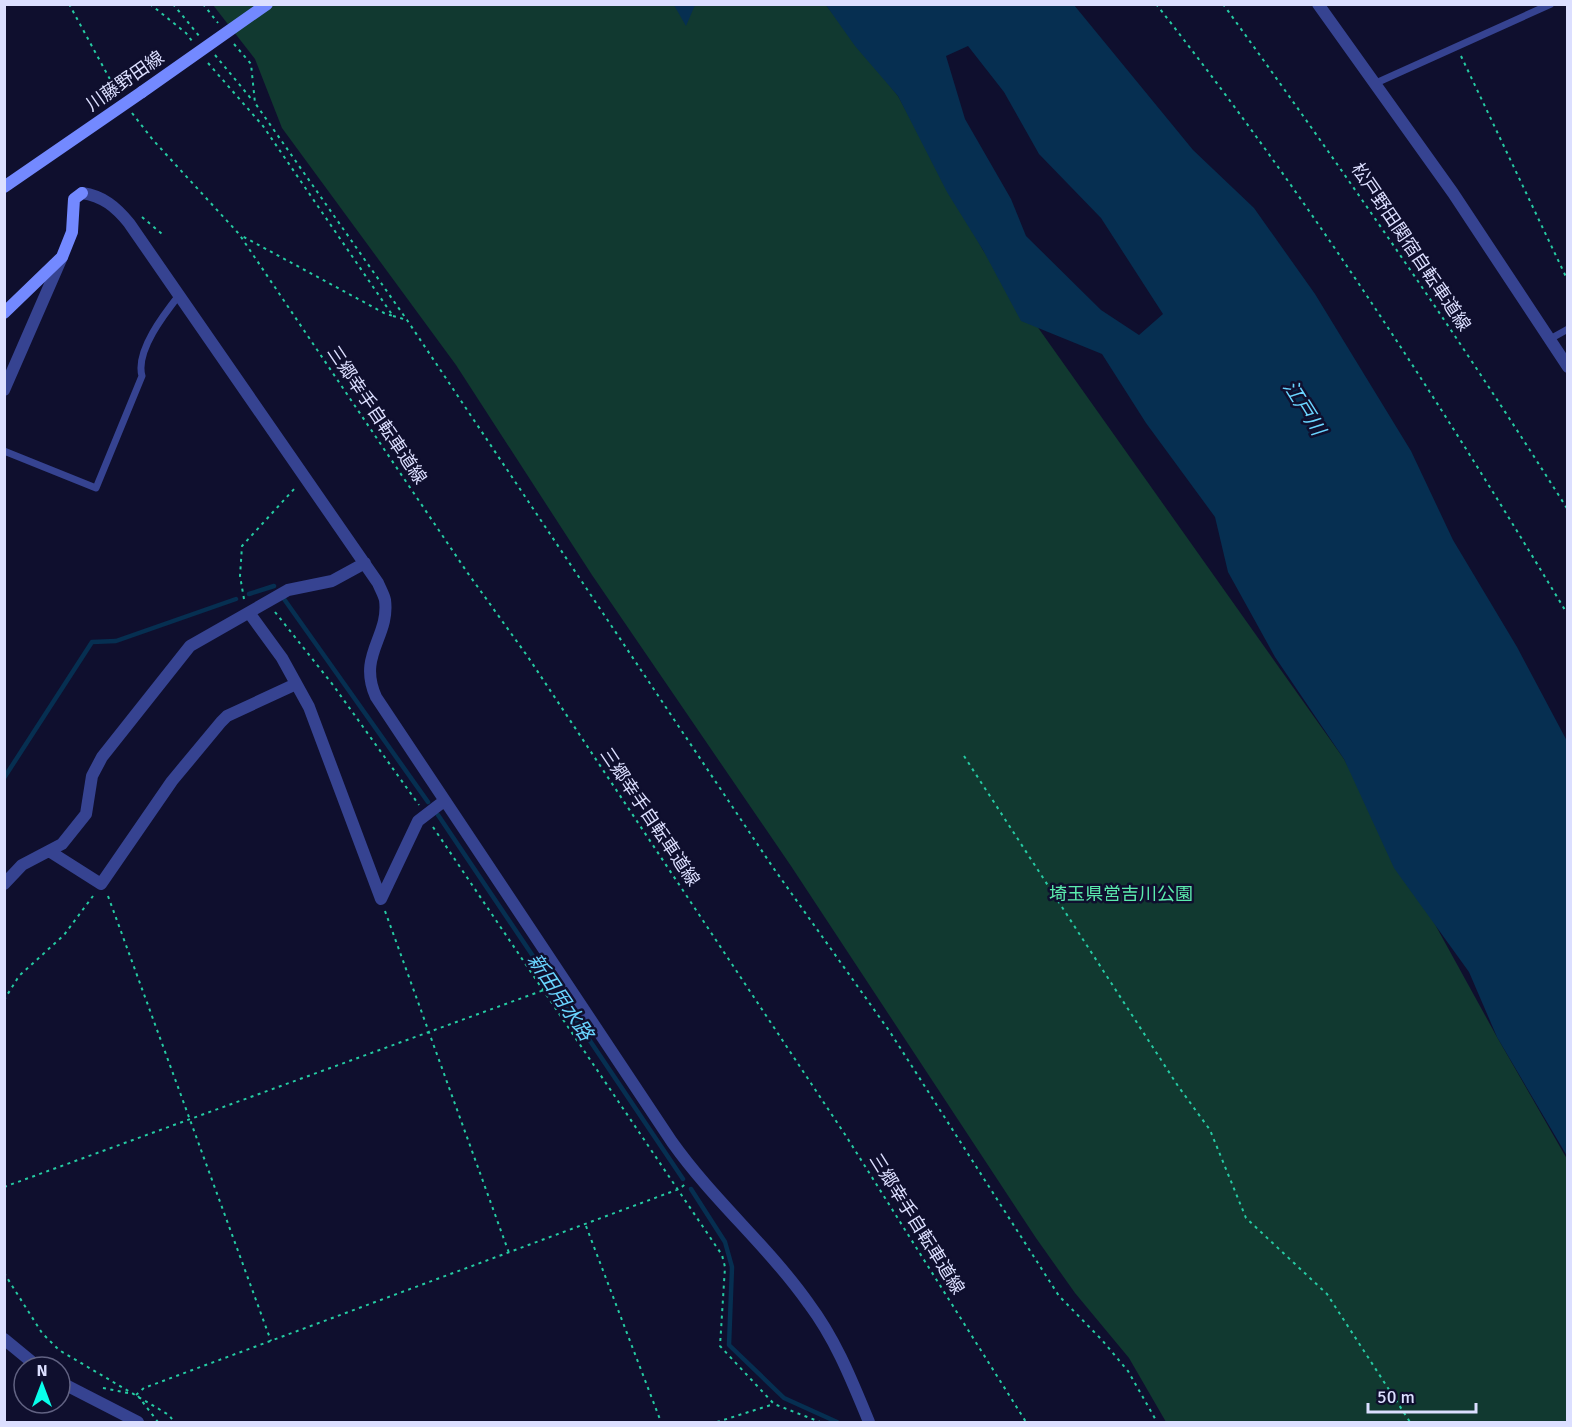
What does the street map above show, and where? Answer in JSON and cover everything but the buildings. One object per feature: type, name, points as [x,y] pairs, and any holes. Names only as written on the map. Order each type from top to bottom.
[{"type":"main road","name":"川藤野田線","points":[[10,183],[267,4]]},
{"type":"main road","points":[[4,313],[62,257],[72,232],[74,199],[82,193]]},
{"type":"street","points":[[1318,4],[1376,82],[1568,367]]},
{"type":"street","points":[[82,193],[96,196],[120,213],[180,294],[378,583],[385,600],[383,624],[370,661],[371,686],[444,801],[697,1176],[791,1280],[810,1305],[838,1348],[869,1422]]},
{"type":"street","points":[[4,390],[62,257]]},
{"type":"street","points":[[4,884],[22,865],[62,844],[86,814],[92,776],[102,757],[183,653],[204,637],[250,614],[288,590],[332,581],[365,563]]},
{"type":"street","points":[[250,614],[282,658],[309,707],[381,899]]},
{"type":"street","points":[[49,851],[102,884],[172,781],[221,722],[227,716],[296,684]]},
{"type":"street","points":[[381,899],[418,821],[424,814],[444,801]]},
{"type":"street","points":[[4,1338],[24,1355]]},
{"type":"street","points":[[72,1388],[138,1422]]},
{"type":"lane","points":[[1376,82],[1551,4]]},
{"type":"lane","points":[[4,451],[96,488],[142,376],[140,364],[157,323],[180,294]]},
{"type":"lane","points":[[1550,339],[1568,329]]},
{"type":"path","points":[[69,4],[118,94]]},
{"type":"path","points":[[150,4],[186,33],[192,42]]},
{"type":"path","points":[[203,4],[223,30]]},
{"type":"path","points":[[1156,4],[1309,207],[1406,353],[1568,615]]},
{"type":"path","name":"松戸野田関宿自転車道線","points":[[1223,4],[1349,179],[1447,323],[1568,510]]},
{"type":"path","points":[[186,33],[192,27]]},
{"type":"path","points":[[230,38],[250,64],[255,103],[406,320],[772,866],[890,1032],[1059,1296],[1102,1340],[1128,1371],[1157,1422]]},
{"type":"path","points":[[1457,46],[1568,281]]},
{"type":"path","points":[[205,59],[263,126],[393,316]]},
{"type":"path","name":"三郷幸手自転車道線","points":[[132,112],[153,140],[239,234],[467,572],[528,657],[846,1136],[1026,1422]]},
{"type":"path","name":"三郷幸手自転車道線","points":[[239,234],[384,313],[406,320]]},
{"type":"path","points":[[250,614],[240,576],[242,546],[305,477]]},
{"type":"path","points":[[268,603],[333,685],[424,814],[722,1255],[725,1267],[720,1346],[774,1404],[820,1422]]},
{"type":"path","points":[[964,756],[1178,1086],[1210,1130],[1246,1218],[1327,1294],[1410,1422]]},
{"type":"path","points":[[4,1000],[19,976],[64,935],[102,884],[272,1341]]},
{"type":"path","points":[[381,899],[509,1253]]},
{"type":"path","points":[[4,1187],[544,990]]},
{"type":"path","points":[[136,1395],[144,1388],[679,1189],[697,1176]]},
{"type":"path","points":[[586,1225],[661,1422]]},
{"type":"path","points":[[4,1273],[42,1334],[59,1350],[169,1415],[174,1422]]},
{"type":"path","points":[[136,1395],[158,1422]]},
{"type":"path","points":[[717,1422],[774,1404]]},
{"type":"green space","name":"埼玉県営吉川公園","points":[[213,5],[826,5],[898,96],[983,250],[1344,759],[1567,1159],[1567,1422],[1166,1422],[1129,1358],[1075,1293],[1036,1238],[791,866],[592,575],[456,365],[282,128],[255,59]]},
{"type":"water","points":[[674,5],[695,5],[686,26]]},
{"type":"water","name":"江戸川","points":[[826,5],[1074,5],[1193,150],[1254,208],[1315,294],[1411,451],[1453,540],[1517,647],[1567,741],[1567,1156],[1497,1037],[1469,972],[1394,868],[1344,759],[1275,657],[1228,572],[1215,517],[1146,423],[1102,354],[1021,321],[983,250],[947,192],[898,96],[855,46]],"holes":[[[968,46],[1004,92],[1039,154],[1101,218],[1163,314],[1139,335],[1101,310],[1026,236],[1011,199],[965,119],[946,56]]]},
{"type":"waterway","points":[[249,594],[274,586]]},
{"type":"waterway","points":[[4,778],[92,642],[116,641],[236,599]]},
{"type":"waterway","name":"新田用水路","points":[[284,599],[428,802]]},
{"type":"waterway","name":"新田用水路","points":[[438,815],[683,1179]]},
{"type":"waterway","name":"新田用水路","points":[[691,1189],[725,1242],[732,1267],[729,1345],[784,1398],[837,1422]]}]
